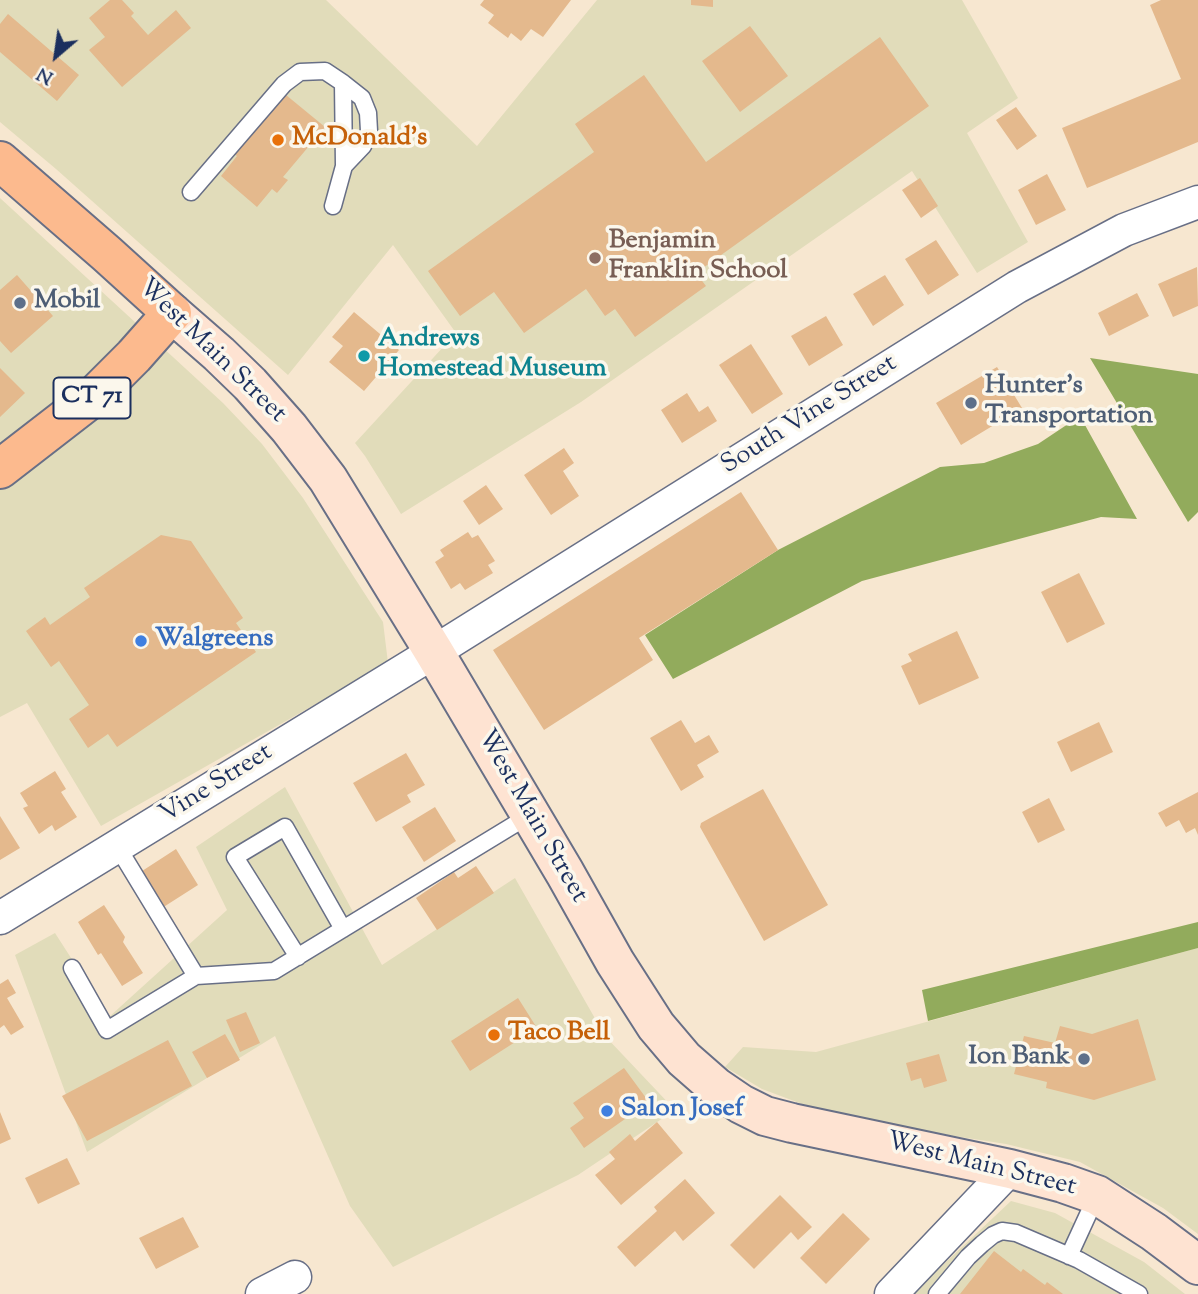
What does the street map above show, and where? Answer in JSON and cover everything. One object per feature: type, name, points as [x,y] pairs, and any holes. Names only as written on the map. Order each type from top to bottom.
[{"type":"main road","name":"West Main Street","points":[[0,161],[242,377],[289,428],[328,480],[434,652],[615,962],[656,1026],[684,1059],[716,1087],[765,1116],[1010,1169],[1097,1195],[1198,1265]]},
{"type":"main road","name":"CT 71","points":[[0,469],[93,397],[172,313]]},
{"type":"street","name":"South Vine Street","points":[[434,652],[1017,287],[1124,230],[1198,202]]},
{"type":"street","name":"Vine Street","points":[[0,918],[434,652]]},
{"type":"street","points":[[902,1291],[1010,1169]]},
{"type":"street","points":[[262,1294],[295,1277]]},
{"type":"lane","points":[[191,192],[284,84],[300,72],[325,71],[362,98],[368,113],[369,131],[363,146],[344,166]]},
{"type":"lane","points":[[333,206],[344,166],[343,83]]},
{"type":"lane","points":[[72,968],[107,1030],[196,976],[274,971],[530,815]]},
{"type":"lane","points":[[298,957],[235,857],[285,827],[343,929]]},
{"type":"lane","points":[[117,846],[196,976]]},
{"type":"lane","points":[[1069,1255],[1097,1195]]},
{"type":"lane","points":[[937,1294],[968,1257],[993,1235],[1002,1231],[1016,1233],[1069,1255],[1139,1294]]},
{"type":"shaded area","name":"Benjamin Franklin School","points":[[0,0],[326,0],[477,146],[597,0],[962,0],[1018,98],[967,133],[1028,242],[977,273],[912,171],[581,402],[401,514],[355,443],[456,333],[393,245],[288,375],[0,122]]},
{"type":"shaded area","points":[[0,198],[223,403],[262,444],[303,498],[383,622],[388,663],[101,826],[27,703],[0,717]]},
{"type":"shaded area","points":[[285,787],[382,965],[515,878],[605,1036],[675,1110],[578,1175],[393,1267],[350,1206],[275,1036],[87,1152],[15,955],[55,933],[109,1017],[227,910],[196,847]]},
{"type":"shaded area","points":[[1198,948],[1198,1234],[1163,1208],[1080,1162],[1006,1144],[876,1124],[813,1108],[762,1089],[725,1067],[743,1047],[816,1052]]},
{"type":"shaded area","points":[[1011,1201],[1055,1213],[1144,1262],[1185,1294],[912,1294]]},
{"type":"green space","points":[[1090,358],[1198,374],[1198,512],[1188,522]]},
{"type":"green space","points":[[1080,416],[1137,519],[1101,517],[862,581],[673,679],[645,635],[778,550],[940,467],[984,463],[1038,444]]},
{"type":"green space","points":[[1198,922],[1198,948],[928,1021],[922,990]]},
{"type":"building","points":[[110,0],[122,0],[134,13],[131,16],[148,35],[176,10],[191,28],[122,87],[89,50],[105,37],[89,18]]},
{"type":"building","points":[[484,0],[571,0],[543,37],[531,29],[521,41],[511,33],[508,38],[488,23],[494,15],[480,5]]},
{"type":"building","points":[[691,0],[713,0],[713,7],[691,5]]},
{"type":"building","points":[[1161,0],[1198,0],[1198,142],[1087,188],[1062,128],[1181,79],[1150,5]]},
{"type":"building","points":[[8,14],[79,75],[57,101],[0,52],[0,24]]},
{"type":"building","points":[[750,26],[788,76],[740,112],[702,61]]},
{"type":"building","points":[[880,37],[929,106],[696,273],[706,286],[635,337],[615,309],[605,316],[586,289],[524,333],[494,292],[460,316],[428,271],[594,152],[575,124],[644,75],[706,162]]},
{"type":"building","name":"McDonald's","points":[[286,95],[325,127],[283,177],[288,180],[277,193],[272,189],[257,207],[221,176],[237,156],[232,152],[274,102],[278,105]]},
{"type":"building","points":[[1016,107],[1037,136],[1017,150],[996,120]]},
{"type":"building","points":[[1047,174],[1066,210],[1036,225],[1018,190]]},
{"type":"building","points":[[920,178],[938,206],[921,218],[902,190]]},
{"type":"building","points":[[936,240],[959,275],[928,295],[905,259]]},
{"type":"building","points":[[1197,267],[1198,306],[1173,317],[1158,284]]},
{"type":"building","name":"Mobil","points":[[17,275],[53,316],[11,353],[0,341],[0,290]]},
{"type":"building","points":[[885,275],[904,305],[873,326],[853,294]]},
{"type":"building","points":[[1137,293],[1149,316],[1109,336],[1098,313]]},
{"type":"building","name":"Andrews Homestead Museum","points":[[354,312],[399,350],[364,391],[329,362],[343,346],[332,337]]},
{"type":"building","points":[[826,316],[843,345],[809,366],[791,336]]},
{"type":"building","points":[[751,344],[783,394],[752,414],[719,365]]},
{"type":"building","points":[[997,367],[1022,408],[961,445],[936,403]]},
{"type":"building","points":[[0,368],[25,393],[0,417]]},
{"type":"building","points":[[687,393],[699,412],[708,406],[717,421],[682,443],[661,410]]},
{"type":"building","points":[[564,448],[574,463],[563,471],[579,496],[551,515],[524,475]]},
{"type":"building","points":[[486,485],[503,509],[479,525],[463,501]]},
{"type":"building","points":[[741,492],[778,550],[639,638],[653,660],[544,730],[493,650]]},
{"type":"building","points":[[468,532],[472,538],[478,535],[495,561],[488,565],[493,573],[465,590],[460,583],[451,589],[435,562],[444,556],[440,550]]},
{"type":"building","name":"Walgreens","points":[[161,535],[191,541],[243,618],[236,623],[256,652],[117,747],[108,734],[88,748],[69,719],[89,705],[59,661],[51,667],[26,631],[45,617],[50,625],[90,597],[84,588]]},
{"type":"building","points":[[1079,573],[1105,624],[1067,643],[1041,592]]},
{"type":"building","points":[[957,631],[979,678],[919,705],[901,666],[912,661],[908,654]]},
{"type":"building","points":[[681,720],[695,743],[709,735],[719,752],[697,765],[704,777],[681,791],[650,738]]},
{"type":"building","points":[[1099,722],[1113,752],[1071,772],[1057,742]]},
{"type":"building","points":[[406,753],[425,785],[407,795],[411,802],[376,822],[353,783]]},
{"type":"building","points":[[55,771],[66,789],[61,792],[77,817],[55,831],[52,825],[39,834],[23,808],[28,806],[20,793]]},
{"type":"building","points":[[763,789],[828,905],[764,941],[700,827],[701,823]]},
{"type":"building","points":[[1198,792],[1198,835],[1195,828],[1186,833],[1179,820],[1166,827],[1158,813]]},
{"type":"building","points":[[1049,798],[1065,830],[1038,843],[1022,812]]},
{"type":"building","points":[[435,807],[456,841],[424,862],[402,827]]},
{"type":"building","points":[[0,816],[20,848],[0,860]]},
{"type":"building","points":[[176,849],[198,885],[162,908],[139,873]]},
{"type":"building","points":[[476,866],[494,893],[437,930],[416,898],[454,872],[458,878]]},
{"type":"building","points":[[104,905],[125,937],[123,942],[143,973],[122,986],[101,953],[98,955],[78,922]]},
{"type":"building","points":[[8,979],[16,993],[7,998],[24,1027],[11,1035],[4,1025],[0,1028],[0,984]]},
{"type":"building","name":"Taco Bell","points":[[518,998],[537,1028],[470,1071],[451,1041]]},
{"type":"building","points":[[246,1012],[260,1043],[240,1052],[226,1020]]},
{"type":"building","name":"Ion Bank","points":[[1138,1019],[1156,1080],[1094,1100],[1046,1088],[1047,1082],[1014,1074],[1024,1036],[1055,1043],[1060,1026],[1092,1034]]},
{"type":"building","points":[[225,1034],[240,1060],[207,1078],[192,1052]]},
{"type":"building","points":[[168,1040],[192,1086],[87,1141],[62,1096]]},
{"type":"building","points":[[939,1054],[947,1081],[924,1088],[921,1078],[911,1081],[906,1063]]},
{"type":"building","name":"Salon Josef","points":[[624,1068],[649,1102],[584,1148],[570,1128],[584,1118],[573,1103]]},
{"type":"building","points":[[0,1112],[11,1139],[0,1144]]},
{"type":"building","points":[[657,1122],[683,1153],[621,1205],[595,1175],[615,1159],[609,1152],[630,1134],[635,1141]]},
{"type":"building","points":[[67,1158],[80,1184],[38,1204],[25,1178]]},
{"type":"building","points":[[685,1179],[715,1213],[683,1241],[675,1231],[635,1267],[617,1247],[657,1211],[654,1207]]},
{"type":"building","points":[[780,1195],[812,1227],[798,1240],[791,1232],[754,1269],[730,1245]]},
{"type":"building","points":[[843,1213],[870,1239],[826,1284],[800,1258]]},
{"type":"building","points":[[183,1217],[199,1247],[156,1269],[139,1238]]},
{"type":"building","points":[[994,1251],[1021,1272],[1023,1269],[1063,1294],[960,1294]]},
{"type":"place","name":"McDonald's","points":[[278,140]]},
{"type":"place","name":"Benjamin Franklin School","points":[[595,258]]},
{"type":"place","name":"Mobil","points":[[20,303]]},
{"type":"place","name":"Andrews Homestead Museum","points":[[364,356]]},
{"type":"place","name":"Hunter's Transportation","points":[[971,403]]},
{"type":"place","name":"Walgreens","points":[[141,641]]},
{"type":"place","name":"Taco Bell","points":[[494,1035]]},
{"type":"place","name":"Ion Bank","points":[[1084,1059]]},
{"type":"place","name":"Salon Josef","points":[[607,1111]]}]
